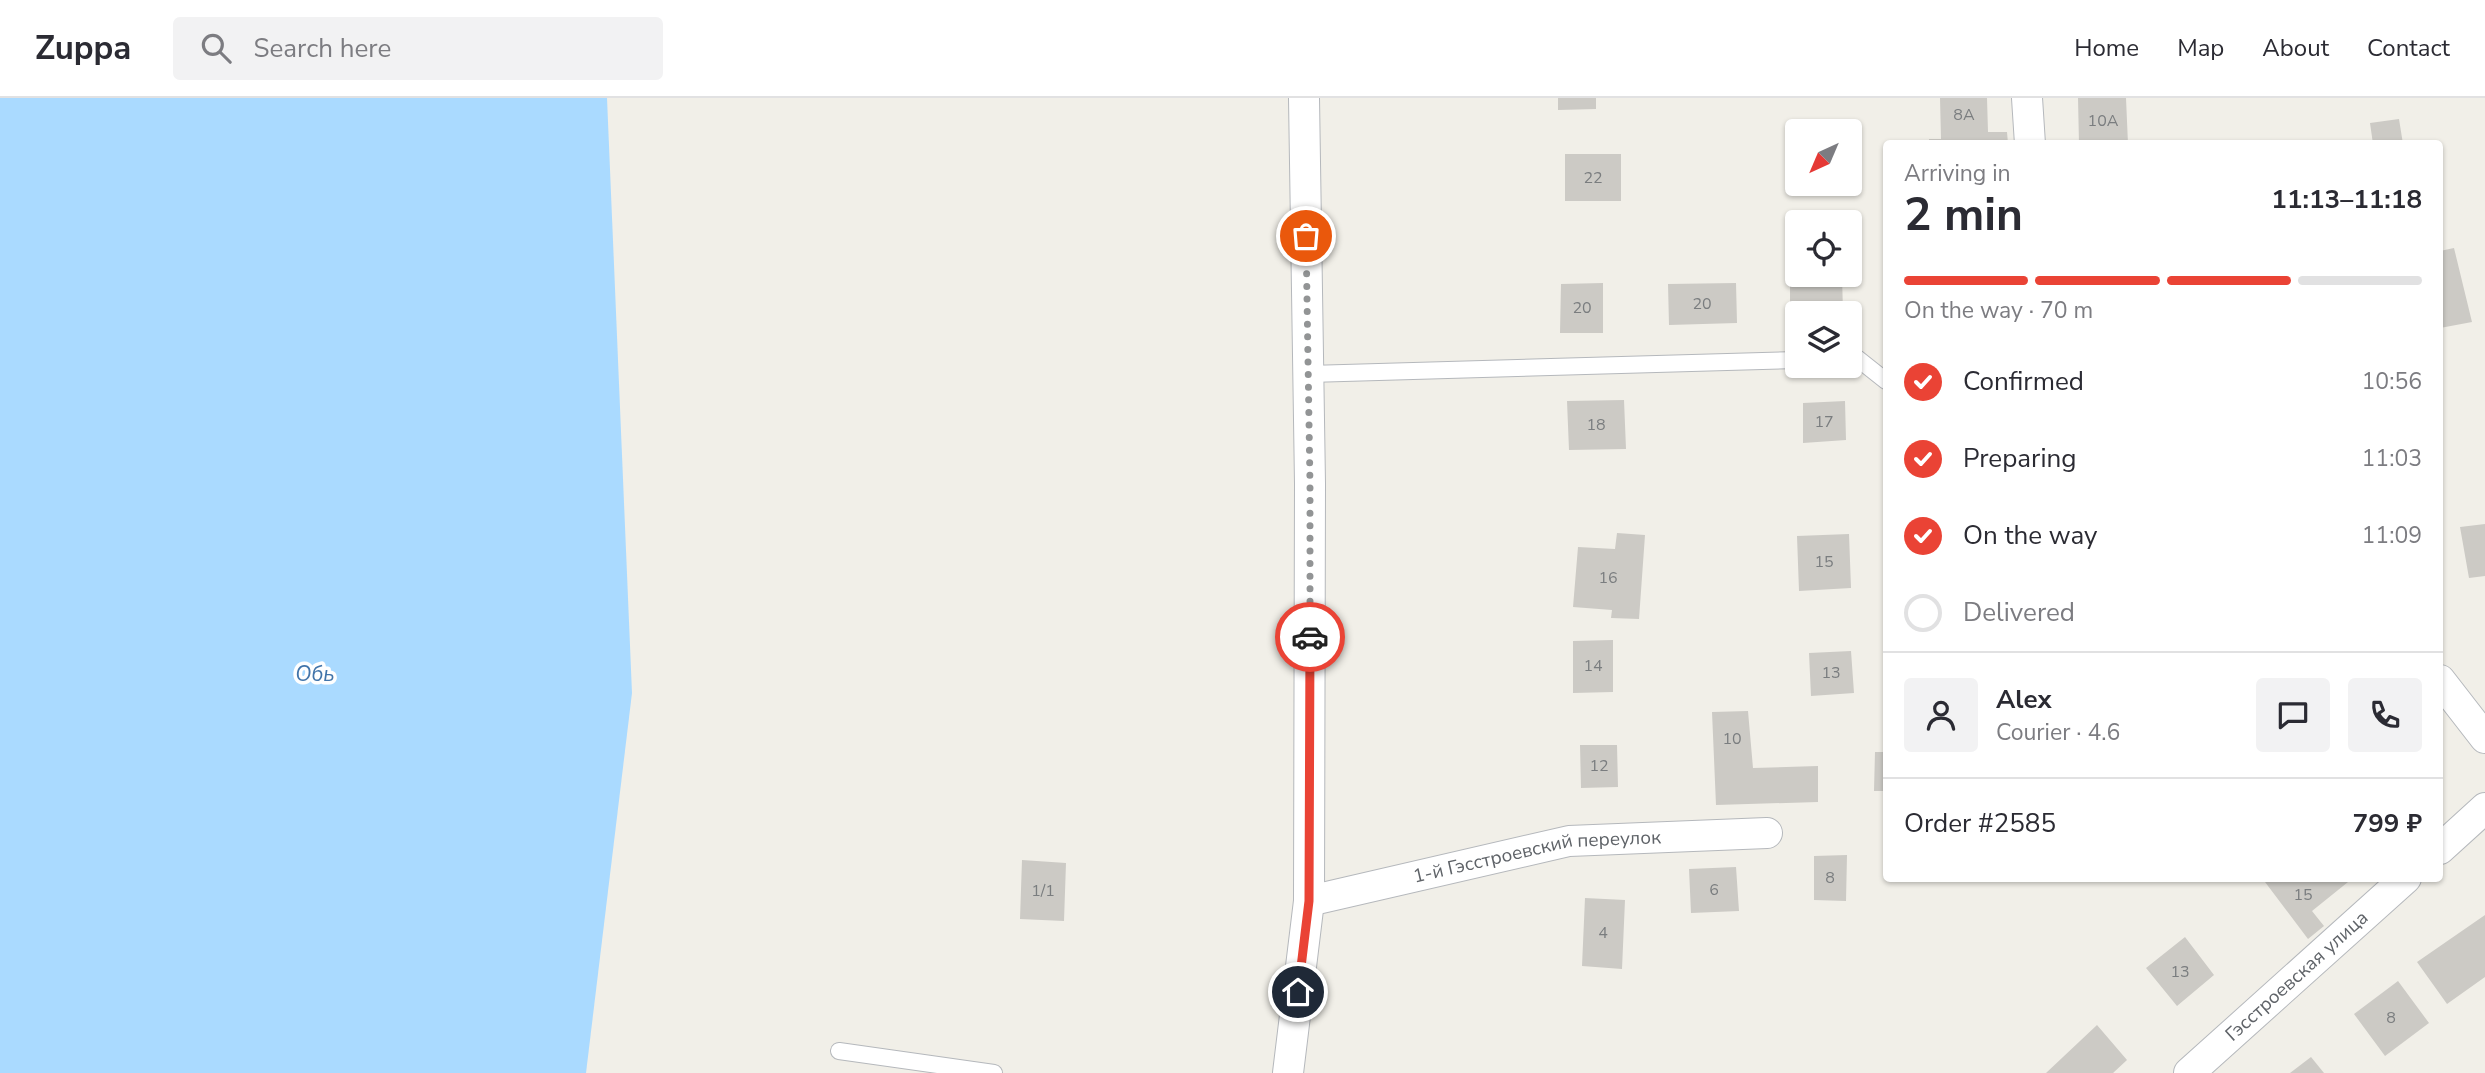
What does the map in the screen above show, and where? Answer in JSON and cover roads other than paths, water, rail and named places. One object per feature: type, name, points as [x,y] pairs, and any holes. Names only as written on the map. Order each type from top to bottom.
[{"type":"street","points":[[1288,1073],[1309,901],[1308,374],[1304,98]]},
{"type":"street","points":[[2027,98],[2030,140]]},
{"type":"street","points":[[2443,684],[2485,738]]},
{"type":"street","points":[[2443,846],[2485,808]]},
{"type":"street","name":"1-й Гэсстроевский переулок","points":[[1309,901],[1569,841],[1767,833]]},
{"type":"street","name":"Гэсстроевская улица","points":[[2189,1073],[2402,882]]},
{"type":"lane","points":[[1308,374],[1785,360]]},
{"type":"lane","points":[[1862,362],[1883,379]]},
{"type":"lane","points":[[839,1051],[993,1073]]},
{"type":"water","name":"Обь","points":[[0,98],[607,98],[632,693],[586,1073],[0,1073]]}]
